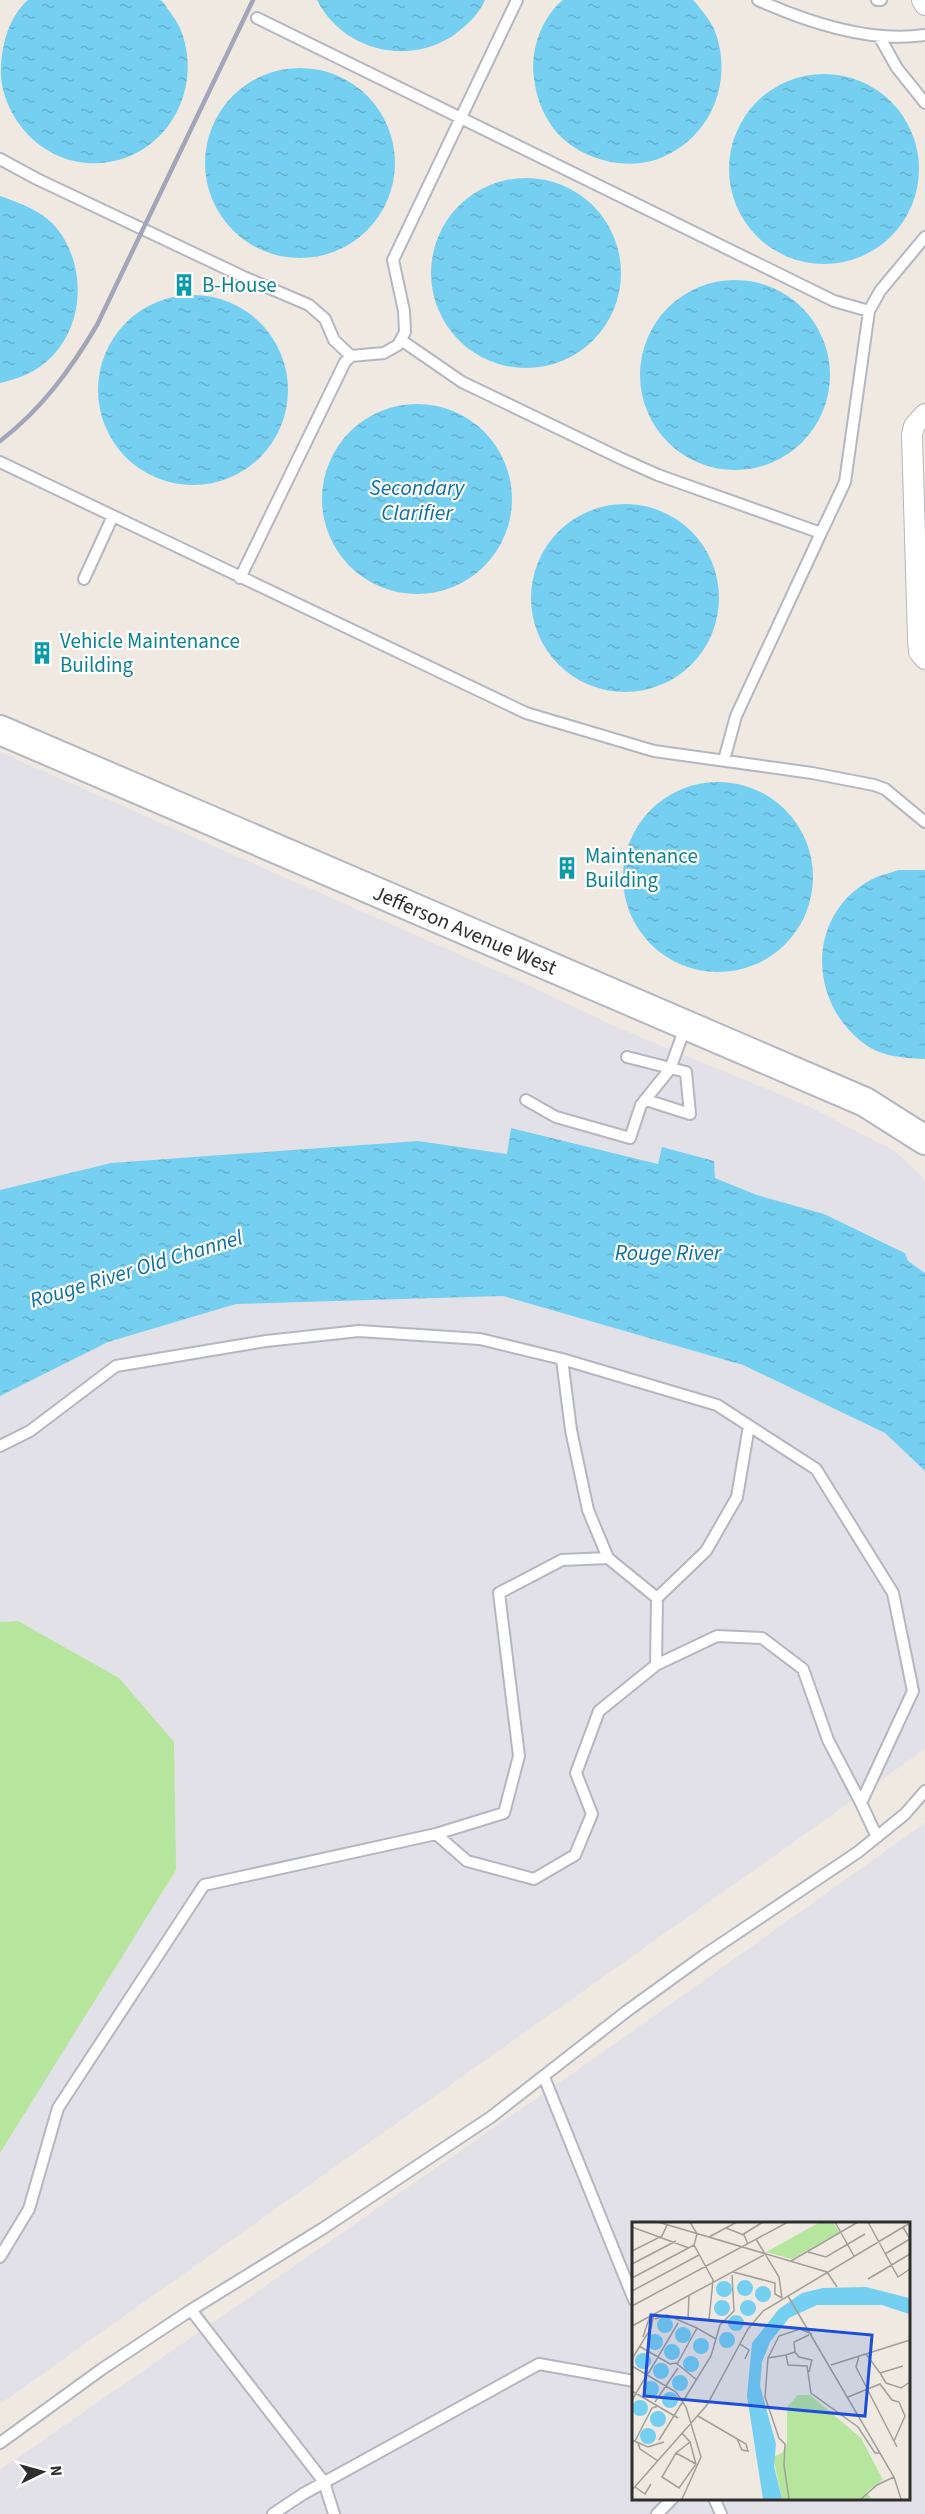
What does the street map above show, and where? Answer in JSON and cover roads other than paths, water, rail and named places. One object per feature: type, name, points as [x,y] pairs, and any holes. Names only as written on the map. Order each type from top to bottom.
[{"type":"main road","name":"Jefferson Avenue West","points":[[0,730],[865,1102],[925,1140]]},
{"type":"street","points":[[922,0],[925,5]]},
{"type":"street","points":[[922,416],[914,426],[912,435],[918,639],[919,652],[925,659]]},
{"type":"lane","points":[[240,578],[340,370],[351,356],[384,353],[398,345],[405,332],[404,311],[393,260],[517,0]]},
{"type":"lane","points":[[758,0],[776,4],[841,28],[879,36],[908,38],[925,35]]},
{"type":"lane","points":[[257,18],[834,301],[869,311]]},
{"type":"lane","points":[[879,36],[897,68],[925,103]]},
{"type":"lane","points":[[0,159],[37,180],[309,305],[325,319],[334,340],[351,356]]},
{"type":"lane","points":[[724,760],[736,716],[845,482],[869,311],[880,291],[925,237]]},
{"type":"lane","points":[[401,340],[462,382],[622,459],[658,475],[821,532]]},
{"type":"lane","points":[[1,466],[113,516],[526,713],[654,751],[812,773],[874,785],[885,789],[925,822]]},
{"type":"lane","points":[[84,579],[113,516]]},
{"type":"lane","points":[[526,1100],[556,1117],[630,1138],[641,1105],[670,1069],[686,1025]]},
{"type":"lane","points":[[627,1057],[686,1072],[690,1114],[646,1100]]},
{"type":"lane","points":[[0,1446],[30,1431],[116,1366],[266,1341],[370,1332],[480,1339],[562,1359],[717,1405],[816,1469],[893,1593],[913,1691],[861,1803]]},
{"type":"lane","points":[[562,1359],[570,1430],[588,1510],[608,1558],[657,1598]]},
{"type":"lane","points":[[656,1665],[657,1598],[706,1551],[737,1497],[749,1426]]},
{"type":"lane","points":[[0,2257],[29,2210],[58,2108],[204,1885],[436,1834],[504,1813],[519,1756],[499,1593],[562,1560],[608,1558]]},
{"type":"lane","points":[[436,1834],[467,1861],[534,1879],[575,1855],[592,1814],[576,1773],[599,1711],[656,1665],[717,1636],[762,1638],[803,1669],[828,1740],[877,1838]]},
{"type":"lane","points":[[0,2443],[102,2369],[191,2310],[322,2229],[491,2117],[627,2011],[703,1956],[877,1838],[925,1791]]},
{"type":"lane","points":[[544,2077],[632,2295]]},
{"type":"lane","points":[[191,2310],[324,2482],[334,2514]]},
{"type":"lane","points":[[273,2514],[324,2482],[539,2364],[632,2381]]},
{"type":"lane","points":[[657,2514],[672,2499]]},
{"type":"lane","points":[[714,2499],[721,2514]]},
{"type":"water","points":[[28,0],[160,0],[163,2],[180,28],[186,51],[187,74],[183,96],[175,116],[162,134],[145,148],[124,158],[101,163],[82,163],[65,158],[49,151],[34,140],[12,113],[1,78],[6,36],[15,16]]},
{"type":"water","points":[[317,0],[485,0],[471,21],[451,37],[433,46],[395,51],[376,48],[342,31],[328,17]]},
{"type":"water","points":[[563,0],[693,0],[696,3],[714,29],[720,48],[722,66],[715,103],[696,134],[665,156],[635,164],[603,160],[573,147],[561,137],[542,108],[536,90],[533,68],[536,46],[543,25],[555,7]]},
{"type":"water","points":[[300,68],[318,70],[336,76],[353,84],[367,96],[379,110],[387,127],[393,145],[395,163],[393,181],[387,199],[379,216],[367,230],[353,242],[336,250],[318,256],[300,258],[282,256],[264,250],[247,242],[233,230],[221,216],[213,199],[207,181],[205,163],[207,145],[213,127],[221,110],[233,96],[247,84],[264,76],[282,70]]},
{"type":"water","points":[[824,74],[842,76],[860,82],[877,90],[891,102],[903,116],[911,133],[917,151],[919,169],[917,187],[911,205],[903,222],[891,236],[877,248],[860,256],[842,262],[824,264],[806,262],[788,256],[771,248],[757,236],[745,222],[737,205],[731,187],[729,169],[731,151],[737,133],[745,116],[757,102],[771,90],[788,82],[806,76]]},
{"type":"water","points":[[526,178],[544,180],[562,186],[579,194],[593,206],[605,220],[613,237],[619,255],[621,273],[619,291],[613,309],[605,326],[593,340],[579,352],[562,360],[544,366],[526,368],[508,366],[490,360],[473,352],[459,340],[447,326],[439,309],[433,291],[431,273],[433,255],[439,237],[447,220],[459,206],[473,194],[490,186],[508,180]]},
{"type":"water","points":[[0,196],[35,210],[53,224],[64,239],[72,257],[77,275],[78,294],[69,331],[59,348],[35,370],[0,383]]},
{"type":"water","points":[[735,280],[753,282],[771,288],[788,296],[802,308],[814,322],[822,339],[828,357],[830,375],[828,393],[822,411],[814,428],[802,442],[788,454],[771,462],[753,468],[735,470],[717,468],[699,462],[682,454],[668,442],[656,428],[648,411],[642,393],[640,375],[642,357],[648,339],[656,322],[668,308],[682,296],[699,288],[717,282]]},
{"type":"water","points":[[193,295],[211,297],[229,303],[246,311],[260,323],[272,337],[280,354],[286,372],[288,390],[286,408],[280,426],[272,443],[260,457],[246,469],[229,477],[211,483],[193,485],[175,483],[157,477],[140,469],[126,457],[114,443],[106,426],[100,408],[98,390],[100,372],[106,354],[114,337],[126,323],[140,311],[157,303],[175,297]]},
{"type":"water","name":"Secondary Clarifier","points":[[417,404],[435,406],[453,412],[470,420],[484,432],[496,446],[504,463],[510,481],[512,499],[510,517],[504,535],[496,552],[484,566],[470,578],[453,586],[435,592],[417,594],[399,592],[381,586],[364,578],[350,566],[338,552],[330,535],[324,517],[322,499],[324,481],[330,463],[338,446],[350,432],[364,420],[381,412],[399,406]]},
{"type":"water","points":[[634,504],[670,515],[692,531],[704,546],[712,562],[718,580],[718,616],[712,634],[704,650],[692,665],[677,677],[661,685],[643,691],[616,692],[580,681],[552,658],[542,643],[532,616],[531,589],[542,553],[565,525],[580,515],[607,505]]},
{"type":"water","points":[[718,782],[736,784],[754,790],[771,798],[785,810],[797,824],[805,841],[811,859],[813,877],[811,895],[805,913],[797,930],[785,944],[771,956],[754,964],[736,970],[718,972],[700,970],[682,964],[665,956],[651,944],[639,930],[631,913],[625,895],[623,877],[625,859],[631,841],[639,824],[651,810],[665,798],[682,790],[700,784]]},
{"type":"water","points":[[898,870],[925,870],[925,1059],[891,1055],[862,1042],[845,1025],[832,1005],[824,983],[822,960],[825,938],[833,916],[847,898],[867,882]]},
{"type":"water","name":"Rouge River","points":[[511,1128],[658,1164],[662,1147],[714,1161],[715,1178],[757,1195],[824,1214],[905,1253],[908,1261],[925,1273],[925,1471],[885,1433],[743,1365],[503,1296],[236,1304],[108,1342],[0,1396],[0,1190],[111,1163],[418,1141],[507,1154]]},
{"type":"railway","points":[[0,441],[29,416],[54,388],[97,325],[253,0]]},
{"type":"place","name":"B-House","points":[[184,285]]},
{"type":"place","name":"Vehicle Maintenance Building","points":[[42,653]]},
{"type":"place","name":"Maintenance Building","points":[[567,868]]},
{"type":"water label","name":"Rouge River Old Channel","points":[[136,1268]]}]
